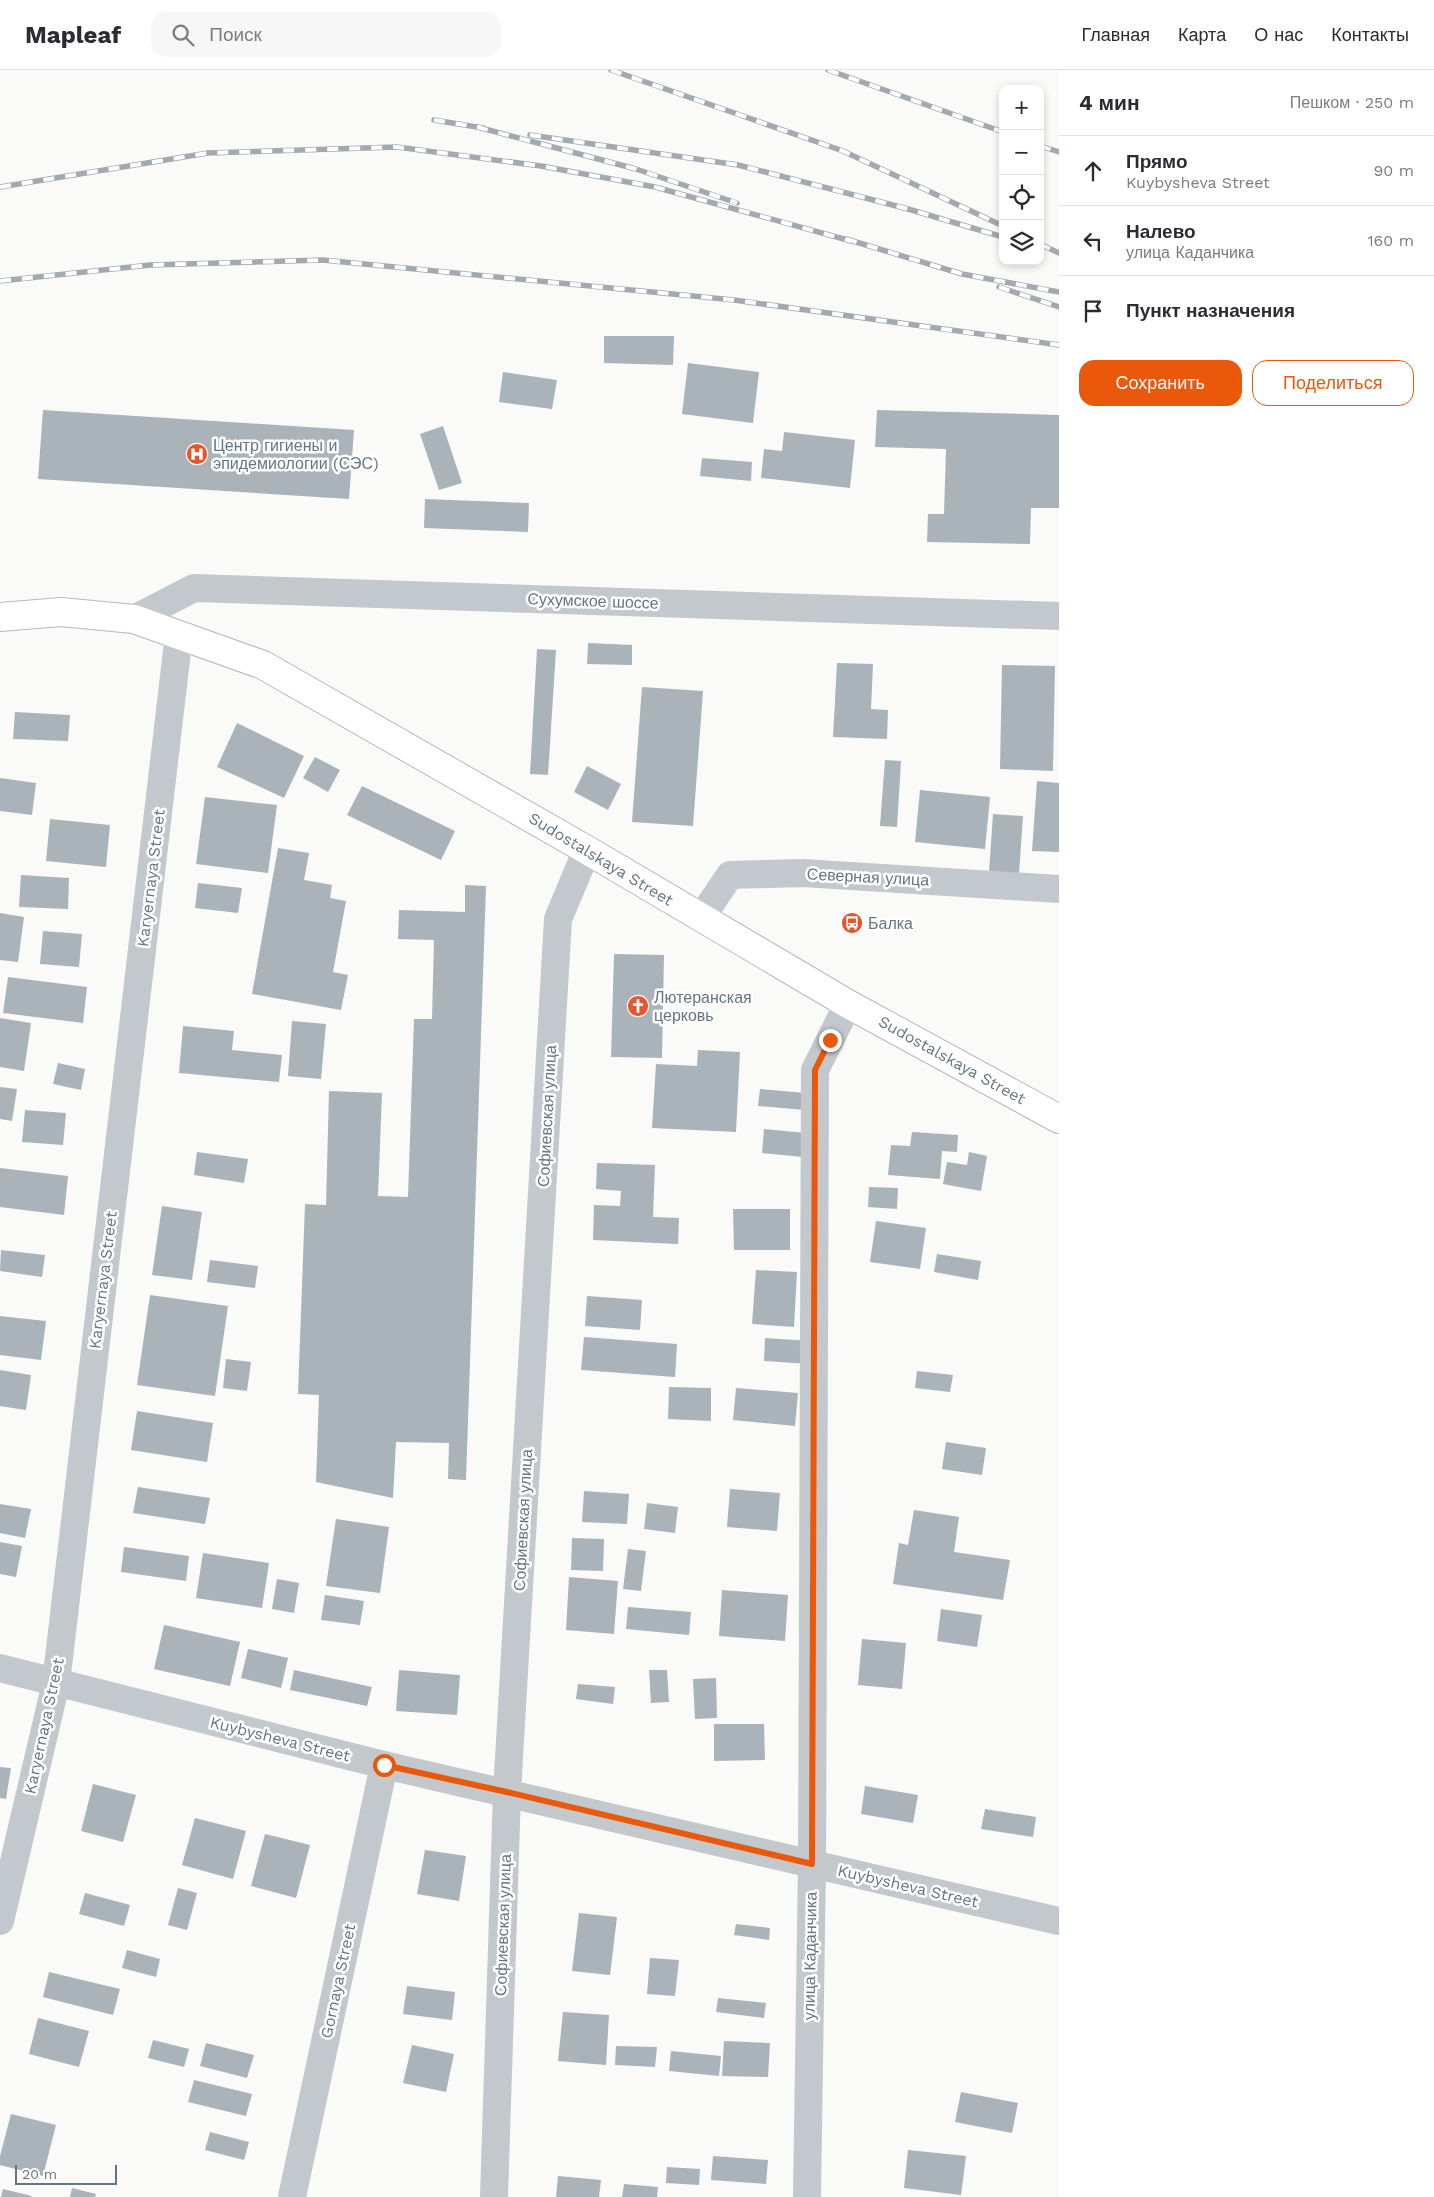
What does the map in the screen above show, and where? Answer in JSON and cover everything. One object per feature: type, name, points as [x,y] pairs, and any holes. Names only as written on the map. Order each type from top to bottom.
[{"type":"highway","name":"Sudostalskaya Street","points":[[0,617],[61,612],[134,619],[263,665],[587,850],[848,1004],[1059,1119]]},
{"type":"street","name":"Сухумское шоссе","points":[[134,619],[194,588],[1059,616]]},
{"type":"street","name":"Karyernaya Street","points":[[0,1921],[56,1683],[179,634]]},
{"type":"street","name":"Софиевская улица","points":[[494,2197],[507,1792],[558,919],[587,850]]},
{"type":"street","name":"Северная улица","points":[[701,918],[730,875],[803,873],[1059,889]]},
{"type":"street","name":"улица Каданчика","points":[[807,2197],[812,1864],[815,1070],[848,1004]]},
{"type":"street","name":"Kuybysheva Street","points":[[0,1668],[384,1765],[1059,1921]]},
{"type":"street","name":"Gornaya Street","points":[[292,2197],[384,1765]]},
{"type":"building","points":[[604,336],[674,336],[673,365],[604,363]]},
{"type":"building","points":[[688,363],[759,372],[753,423],[682,414]]},
{"type":"building","points":[[503,372],[557,380],[552,409],[499,402]]},
{"type":"building","points":[[43,410],[354,430],[349,499],[38,479]]},
{"type":"building","points":[[877,410],[1059,415],[1059,508],[1031,508],[1030,544],[927,542],[928,514],[944,514],[946,449],[875,447]]},
{"type":"building","points":[[443,426],[462,483],[439,490],[420,434]]},
{"type":"building","points":[[784,432],[855,440],[850,488],[761,478],[764,449],[782,451]]},
{"type":"building","points":[[702,458],[752,462],[751,481],[700,476]]},
{"type":"building","points":[[425,499],[529,503],[528,532],[424,528]]},
{"type":"building","points":[[588,643],[632,645],[632,665],[587,664]]},
{"type":"building","points":[[537,649],[556,650],[548,775],[530,774]]},
{"type":"building","points":[[837,663],[873,664],[871,709],[888,710],[887,739],[833,737]]},
{"type":"building","points":[[1002,665],[1055,666],[1053,771],[1000,769]]},
{"type":"building","points":[[642,687],[703,691],[693,826],[632,822]]},
{"type":"building","points":[[15,712],[70,715],[68,741],[13,739]]},
{"type":"building","points":[[237,723],[304,756],[284,798],[217,767]]},
{"type":"building","points":[[315,757],[340,770],[328,792],[303,778]]},
{"type":"building","points":[[885,760],[901,761],[897,827],[880,826]]},
{"type":"building","points":[[587,766],[621,784],[608,810],[574,792]]},
{"type":"building","points":[[0,778],[36,783],[32,815],[0,811]]},
{"type":"building","points":[[1037,781],[1059,783],[1059,852],[1032,851]]},
{"type":"building","points":[[362,786],[455,831],[441,860],[347,815]]},
{"type":"building","points":[[920,790],[990,797],[985,849],[915,842]]},
{"type":"building","points":[[205,797],[277,805],[268,873],[196,864]]},
{"type":"building","points":[[993,814],[1023,816],[1019,874],[989,872]]},
{"type":"building","points":[[50,819],[110,825],[106,867],[46,861]]},
{"type":"building","points":[[278,848],[309,853],[304,880],[332,885],[330,898],[346,901],[333,972],[348,975],[341,1010],[252,994]]},
{"type":"building","points":[[21,875],[69,878],[68,909],[19,907]]},
{"type":"building","points":[[198,883],[242,888],[238,913],[195,908]]},
{"type":"building","points":[[465,885],[486,886],[466,1480],[448,1479],[449,1443],[396,1442],[393,1498],[316,1482],[319,1395],[298,1394],[305,1204],[326,1205],[329,1091],[382,1093],[378,1196],[408,1197],[414,1019],[432,1019],[434,940],[398,939],[399,910],[465,912]]},
{"type":"building","points":[[0,913],[24,917],[18,962],[0,960]]},
{"type":"building","points":[[43,931],[82,934],[79,967],[40,964]]},
{"type":"building","name":"Лютеранская церковь","points":[[614,954],[664,955],[662,1058],[611,1057]]},
{"type":"building","points":[[8,977],[87,987],[83,1023],[3,1013]]},
{"type":"building","points":[[0,1018],[31,1023],[24,1071],[0,1067]]},
{"type":"building","points":[[292,1021],[326,1024],[321,1079],[288,1076]]},
{"type":"building","points":[[183,1026],[234,1031],[232,1050],[282,1055],[279,1082],[179,1073]]},
{"type":"building","points":[[698,1050],[740,1052],[736,1132],[652,1128],[656,1064],[697,1066]]},
{"type":"building","points":[[58,1063],[85,1069],[81,1090],[53,1084]]},
{"type":"building","points":[[0,1087],[17,1089],[12,1121],[0,1119]]},
{"type":"building","points":[[760,1089],[806,1093],[805,1110],[758,1106]]},
{"type":"building","points":[[25,1110],[66,1113],[63,1145],[22,1142]]},
{"type":"building","points":[[764,1129],[806,1133],[803,1157],[762,1153]]},
{"type":"building","points":[[912,1132],[958,1135],[957,1152],[942,1151],[940,1179],[888,1175],[891,1145],[910,1146]]},
{"type":"building","points":[[197,1152],[248,1159],[244,1183],[194,1175]]},
{"type":"building","points":[[969,1152],[987,1156],[981,1191],[943,1184],[947,1162],[967,1165]]},
{"type":"building","points":[[597,1163],[655,1165],[653,1217],[679,1218],[678,1244],[593,1240],[594,1205],[620,1206],[621,1191],[596,1189]]},
{"type":"building","points":[[0,1168],[68,1176],[64,1215],[0,1207]]},
{"type":"building","points":[[869,1187],[898,1188],[897,1209],[868,1207]]},
{"type":"building","points":[[162,1206],[202,1212],[192,1280],[152,1275]]},
{"type":"building","points":[[733,1209],[790,1209],[790,1250],[734,1250]]},
{"type":"building","points":[[876,1221],[926,1228],[920,1269],[870,1262]]},
{"type":"building","points":[[1,1250],[45,1255],[42,1277],[0,1271]]},
{"type":"building","points":[[937,1254],[981,1261],[978,1280],[934,1272]]},
{"type":"building","points":[[210,1260],[258,1266],[255,1288],[207,1282]]},
{"type":"building","points":[[756,1270],[797,1272],[794,1327],[752,1324]]},
{"type":"building","points":[[150,1295],[228,1306],[215,1396],[137,1385]]},
{"type":"building","points":[[587,1296],[642,1300],[640,1330],[585,1326]]},
{"type":"building","points":[[0,1316],[46,1321],[41,1360],[0,1355]]},
{"type":"building","points":[[584,1337],[677,1344],[675,1377],[581,1370]]},
{"type":"building","points":[[765,1338],[811,1341],[810,1364],[764,1361]]},
{"type":"building","points":[[226,1359],[251,1362],[247,1391],[223,1388]]},
{"type":"building","points":[[0,1370],[31,1375],[26,1410],[0,1406]]},
{"type":"building","points":[[917,1371],[953,1375],[950,1392],[915,1388]]},
{"type":"building","points":[[669,1387],[711,1388],[711,1421],[668,1419]]},
{"type":"building","points":[[736,1388],[798,1393],[795,1426],[733,1420]]},
{"type":"building","points":[[137,1411],[213,1423],[207,1462],[131,1450]]},
{"type":"building","points":[[946,1442],[986,1448],[982,1475],[942,1469]]},
{"type":"building","points":[[138,1487],[210,1498],[205,1524],[133,1513]]},
{"type":"building","points":[[730,1489],[780,1493],[777,1531],[727,1527]]},
{"type":"building","points":[[584,1491],[629,1494],[627,1524],[582,1522]]},
{"type":"building","points":[[647,1503],[678,1507],[675,1533],[644,1529]]},
{"type":"building","points":[[0,1504],[31,1509],[25,1538],[0,1533]]},
{"type":"building","points":[[914,1510],[959,1517],[954,1552],[1010,1560],[1003,1600],[893,1584],[899,1543],[908,1545]]},
{"type":"building","points":[[336,1519],[389,1527],[380,1593],[326,1586]]},
{"type":"building","points":[[572,1538],[604,1539],[603,1571],[571,1570]]},
{"type":"building","points":[[0,1542],[22,1546],[16,1577],[0,1574]]},
{"type":"building","points":[[124,1547],[189,1556],[186,1581],[121,1572]]},
{"type":"building","points":[[628,1549],[646,1551],[641,1591],[623,1589]]},
{"type":"building","points":[[203,1553],[269,1563],[262,1608],[196,1598]]},
{"type":"building","points":[[569,1577],[618,1581],[614,1634],[566,1630]]},
{"type":"building","points":[[277,1579],[299,1583],[294,1613],[272,1609]]},
{"type":"building","points":[[722,1590],[788,1595],[785,1641],[719,1636]]},
{"type":"building","points":[[325,1595],[364,1601],[360,1625],[321,1620]]},
{"type":"building","points":[[628,1607],[691,1612],[689,1635],[626,1629]]},
{"type":"building","points":[[941,1609],[982,1615],[977,1647],[937,1641]]},
{"type":"building","points":[[164,1625],[240,1642],[230,1686],[154,1669]]},
{"type":"building","points":[[862,1639],[906,1643],[902,1689],[858,1685]]},
{"type":"building","points":[[248,1649],[288,1658],[281,1688],[241,1678]]},
{"type":"building","points":[[294,1670],[372,1687],[367,1706],[290,1690]]},
{"type":"building","points":[[399,1670],[460,1675],[457,1715],[396,1711]]},
{"type":"building","points":[[649,1670],[667,1670],[669,1702],[651,1703]]},
{"type":"building","points":[[716,1678],[717,1718],[695,1719],[693,1679]]},
{"type":"building","points":[[578,1684],[615,1687],[613,1704],[576,1699]]},
{"type":"building","points":[[714,1724],[764,1724],[765,1760],[714,1761]]},
{"type":"building","points":[[0,1767],[11,1768],[6,1799],[0,1798]]},
{"type":"building","points":[[93,1784],[136,1795],[123,1842],[81,1831]]},
{"type":"building","points":[[865,1786],[918,1795],[913,1823],[861,1814]]},
{"type":"building","points":[[985,1809],[1036,1817],[1033,1837],[981,1829]]},
{"type":"building","points":[[195,1818],[246,1831],[233,1879],[182,1865]]},
{"type":"building","points":[[265,1834],[310,1845],[296,1898],[251,1886]]},
{"type":"building","points":[[425,1850],[466,1856],[459,1901],[417,1894]]},
{"type":"building","points":[[178,1888],[197,1893],[187,1930],[168,1925]]},
{"type":"building","points":[[85,1893],[130,1905],[124,1926],[79,1914]]},
{"type":"building","points":[[579,1913],[617,1917],[610,1975],[572,1971]]},
{"type":"building","points":[[736,1924],[770,1928],[769,1940],[734,1935]]},
{"type":"building","points":[[127,1950],[160,1959],[156,1977],[122,1968]]},
{"type":"building","points":[[650,1958],[679,1960],[675,1996],[647,1994]]},
{"type":"building","points":[[49,1972],[120,1989],[113,2015],[43,1997]]},
{"type":"building","points":[[407,1986],[455,1992],[452,2020],[403,2014]]},
{"type":"building","points":[[718,1998],[766,2003],[764,2018],[716,2012]]},
{"type":"building","points":[[563,2012],[609,2015],[606,2065],[558,2061]]},
{"type":"building","points":[[38,2018],[89,2031],[79,2067],[29,2054]]},
{"type":"building","points":[[153,2040],[189,2049],[184,2067],[148,2058]]},
{"type":"building","points":[[724,2041],[770,2043],[768,2077],[722,2076]]},
{"type":"building","points":[[206,2043],[254,2055],[247,2078],[200,2066]]},
{"type":"building","points":[[412,2045],[454,2054],[446,2092],[403,2083]]},
{"type":"building","points":[[616,2046],[657,2047],[655,2067],[615,2065]]},
{"type":"building","points":[[671,2051],[721,2056],[719,2076],[669,2071]]},
{"type":"building","points":[[194,2080],[252,2094],[246,2116],[188,2102]]},
{"type":"building","points":[[961,2092],[1018,2103],[1012,2133],[955,2122]]},
{"type":"building","points":[[11,2114],[56,2125],[43,2176],[0,2165],[0,2156]]},
{"type":"building","points":[[210,2132],[249,2142],[244,2160],[205,2150]]},
{"type":"building","points":[[908,2150],[966,2156],[961,2195],[904,2188]]},
{"type":"building","points":[[713,2156],[768,2160],[766,2184],[711,2180]]},
{"type":"building","points":[[667,2167],[700,2169],[699,2185],[666,2183]]},
{"type":"building","points":[[558,2176],[601,2180],[599,2197],[556,2197]]},
{"type":"building","points":[[624,2184],[658,2187],[657,2197],[622,2197]]},
{"type":"building","points":[[72,2188],[96,2194],[95,2197],[70,2197]]},
{"type":"building","points":[[3,2189],[32,2196],[1,2197]]},
{"type":"railway","points":[[611,70],[843,151],[999,224]]},
{"type":"railway","points":[[828,70],[999,131]]},
{"type":"railway","points":[[434,120],[483,128]]},
{"type":"railway","points":[[477,127],[636,169],[737,203]]},
{"type":"railway","points":[[530,135],[738,165],[908,209],[999,236]]},
{"type":"railway","points":[[0,187],[208,153],[397,147],[541,166],[655,187],[851,241]]},
{"type":"railway","points":[[1044,147],[1059,152]]},
{"type":"railway","points":[[846,239],[962,274],[1059,292]]},
{"type":"railway","points":[[1044,246],[1059,253]]},
{"type":"railway","points":[[0,281],[150,265],[323,260],[734,300],[1059,345]]},
{"type":"railway","points":[[999,287],[1059,307]]},
{"type":"place","name":"Центр гигиены и эпидемиологии (СЭС)","points":[[197,454]]},
{"type":"place","name":"Балка","points":[[852,923]]},
{"type":"place","name":"Лютеранская церковь","points":[[638,1006]]},
{"type":"route","points":[[384,1765],[812,1864],[815,1070],[830,1040]]}]
